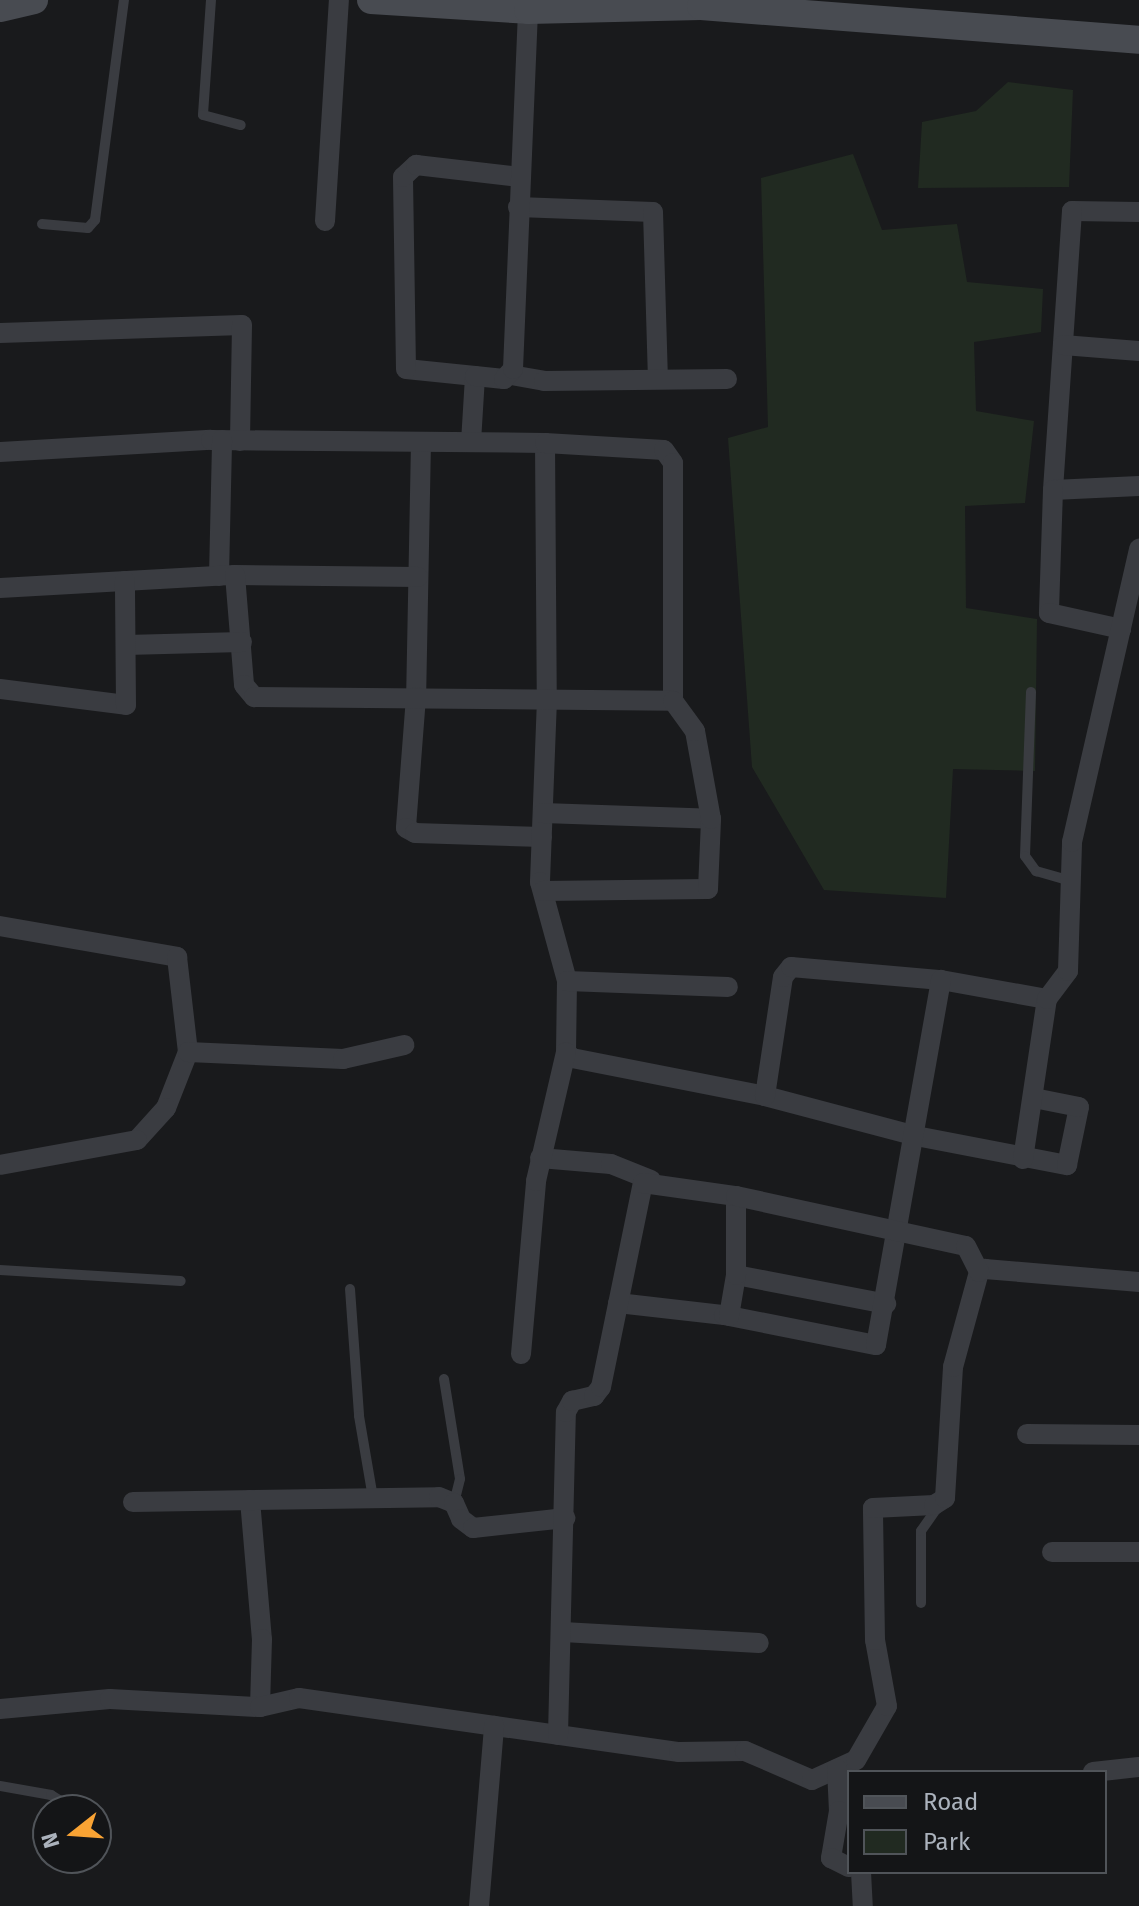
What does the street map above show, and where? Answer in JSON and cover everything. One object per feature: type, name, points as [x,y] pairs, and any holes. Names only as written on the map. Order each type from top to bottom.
[{"type":"street","points":[[0,8],[34,0]]},
{"type":"street","points":[[325,221],[339,0]]},
{"type":"street","points":[[371,0],[528,10],[701,3],[1139,40]]},
{"type":"street","points":[[511,375],[528,10]]},
{"type":"street","points":[[519,177],[416,165],[403,177],[406,369],[475,376],[511,375],[544,381],[727,379]]},
{"type":"street","points":[[518,207],[653,212],[658,379]]},
{"type":"street","points":[[1121,629],[1049,613],[1053,490],[1072,211],[1139,212]]},
{"type":"street","points":[[0,333],[242,325],[231,440],[227,576],[242,642],[244,685],[254,697],[547,699],[666,705],[673,701]]},
{"type":"street","points":[[1063,345],[1139,351]]},
{"type":"street","points":[[471,442],[475,376]]},
{"type":"street","points":[[0,452],[231,440],[545,443],[654,447],[664,450],[673,463],[673,701],[695,731],[711,819],[712,883],[702,892],[543,891]]},
{"type":"street","points":[[421,442],[416,697],[406,828],[415,833],[542,837]]},
{"type":"street","points":[[521,1354],[540,1158],[566,1052],[567,981],[543,891],[547,699],[545,443]]},
{"type":"street","points":[[1053,490],[1139,486]]},
{"type":"street","points":[[1023,1159],[1047,999],[1068,971],[1072,842],[1139,549]]},
{"type":"street","points":[[0,588],[227,576],[418,577]]},
{"type":"street","points":[[0,689],[126,705],[125,581]]},
{"type":"street","points":[[126,645],[242,642]]},
{"type":"street","points":[[543,813],[711,819]]},
{"type":"street","points":[[0,926],[177,957],[188,1052],[166,1108],[137,1140],[0,1165]]},
{"type":"street","points":[[765,1096],[783,977],[791,967],[941,980],[1047,999]]},
{"type":"street","points":[[618,1303],[729,1316],[871,1346],[879,1341],[941,980]]},
{"type":"street","points":[[567,981],[728,987]]},
{"type":"street","points":[[188,1052],[343,1059],[404,1045]]},
{"type":"street","points":[[566,1052],[572,1058],[765,1096],[916,1136],[1023,1159],[1071,1162],[1081,1113],[1074,1103],[1034,1098]]},
{"type":"street","points":[[0,1709],[110,1699],[260,1707],[299,1698],[679,1752],[745,1751],[812,1780],[856,1760],[887,1706],[875,1640],[873,1508],[942,1503],[953,1367],[979,1272],[966,1246],[900,1229],[651,1180],[611,1164],[540,1158]]},
{"type":"street","points":[[558,1735],[567,1405],[599,1393],[640,1190],[651,1180]]},
{"type":"street","points":[[729,1316],[736,1275],[736,1196]]},
{"type":"street","points":[[979,1272],[985,1269],[1139,1282]]},
{"type":"street","points":[[736,1275],[886,1304]]},
{"type":"street","points":[[1027,1434],[1139,1435]]},
{"type":"street","points":[[133,1502],[439,1497],[454,1503],[461,1519],[473,1528],[565,1518]]},
{"type":"street","points":[[250,1500],[262,1639],[260,1707]]},
{"type":"street","points":[[1052,1552],[1139,1552]]},
{"type":"street","points":[[563,1632],[759,1643]]},
{"type":"street","points":[[479,1906],[494,1726]]},
{"type":"street","points":[[1107,1770],[1139,1767]]},
{"type":"street","points":[[837,1769],[839,1811],[831,1858],[847,1866]]},
{"type":"street","points":[[861,1874],[863,1906]]},
{"type":"lane","points":[[42,224],[88,228],[95,220],[124,0]]},
{"type":"lane","points":[[211,0],[203,115],[241,125]]},
{"type":"lane","points":[[1031,692],[1025,856],[1036,871],[1071,881]]},
{"type":"lane","points":[[0,1270],[181,1281]]},
{"type":"lane","points":[[350,1289],[359,1416],[373,1498]]},
{"type":"lane","points":[[444,1379],[460,1479],[454,1503]]},
{"type":"lane","points":[[921,1603],[921,1531],[942,1503]]},
{"type":"lane","points":[[0,1786],[45,1794]]},
{"type":"green space","points":[[1008,82],[1073,90],[1069,187],[918,188],[922,122],[976,111]]},
{"type":"green space","points":[[853,154],[882,230],[957,224],[967,282],[1043,289],[1041,332],[974,342],[976,411],[1034,421],[1025,503],[965,506],[966,608],[1037,619],[1035,771],[953,769],[946,898],[824,890],[752,767],[728,438],[768,427],[761,178]]}]
